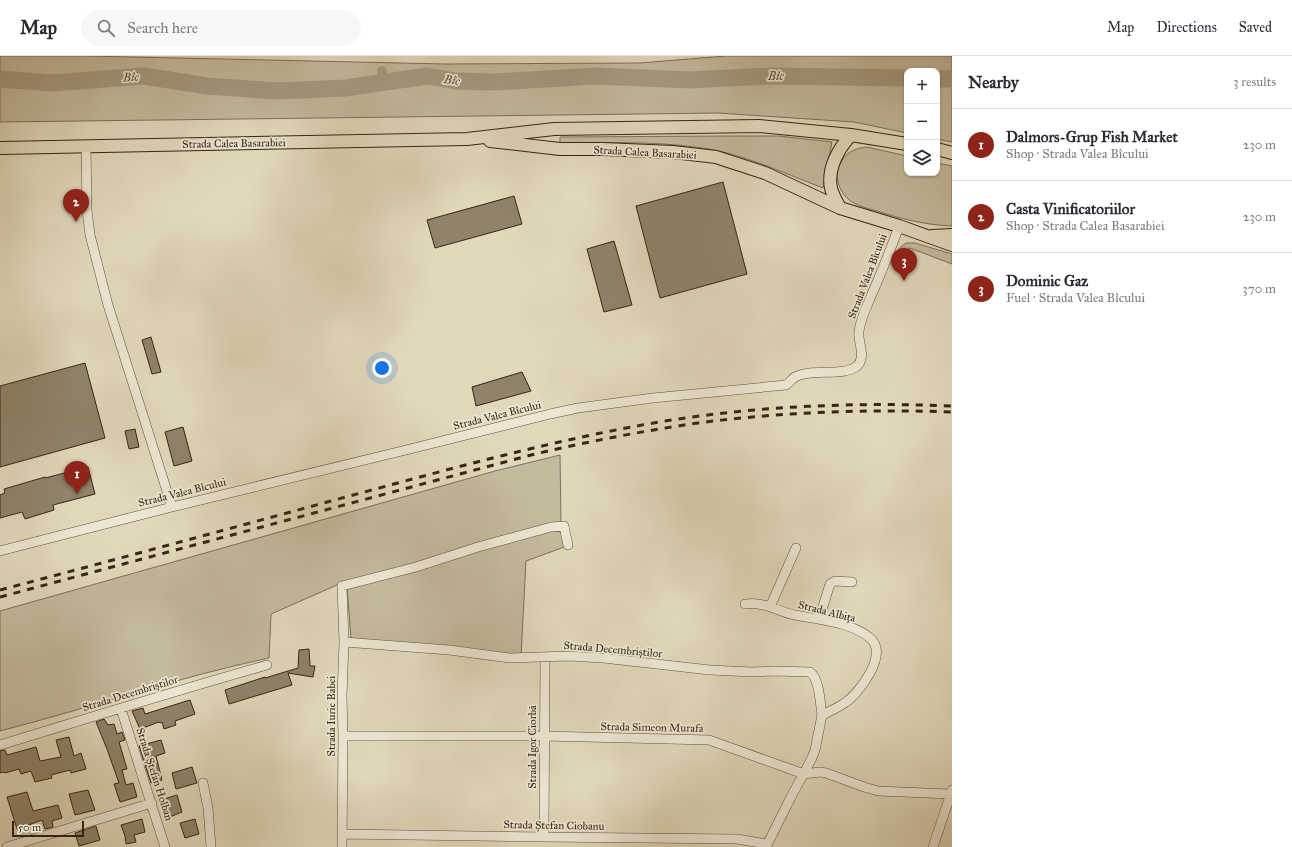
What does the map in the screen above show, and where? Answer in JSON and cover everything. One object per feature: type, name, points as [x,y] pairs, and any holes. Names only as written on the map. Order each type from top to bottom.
[{"type":"main road","name":"Strada Calea Basarabiei","points":[[0,148],[467,139],[554,129],[760,126],[851,135],[904,144]]},
{"type":"main road","points":[[840,208],[831,188],[831,172],[834,159],[842,145],[851,135]]},
{"type":"main road","name":"Strada Calea Basarabiei","points":[[467,139],[560,149],[673,152],[716,157],[765,174],[840,208],[929,237],[952,235]]},
{"type":"main road","points":[[940,150],[952,153]]},
{"type":"main road","points":[[929,237],[952,245]]},
{"type":"street","points":[[86,146],[90,235],[108,305],[172,507]]},
{"type":"street","name":"Strada Valea Bîcului","points":[[0,551],[550,414],[578,408],[653,398],[786,385],[795,377],[802,375],[842,371],[853,368],[858,365],[861,360],[862,353],[858,332],[861,318],[883,269],[899,226]]},
{"type":"street","name":"Strada Iurie Babei","points":[[342,847],[342,696],[344,642],[342,586],[385,576],[551,528],[564,526],[568,545]]},
{"type":"street","points":[[770,607],[796,548]]},
{"type":"street","points":[[819,619],[830,584],[835,581],[852,582]]},
{"type":"street","name":"Strada Albița","points":[[745,604],[758,604],[770,607],[786,614],[819,619],[864,633],[872,640],[876,648],[876,661],[873,668],[857,692],[846,702],[822,715]]},
{"type":"street","name":"Strada Decembriștilor","points":[[344,642],[449,650],[510,658],[569,656],[603,658],[732,672],[810,672],[814,675],[817,682],[822,715]]},
{"type":"street","name":"Strada Igor Ciorbă","points":[[544,838],[545,657]]},
{"type":"street","name":"Strada Decembriștilor","points":[[0,744],[267,665]]},
{"type":"street","name":"Strada Ștefan Holban","points":[[121,709],[165,847]]},
{"type":"street","points":[[766,846],[816,750],[822,715]]},
{"type":"street","name":"Strada Simeon Murafa","points":[[343,736],[544,736],[709,740],[804,774],[820,772],[826,773],[878,791],[951,791]]},
{"type":"street","points":[[203,783],[208,808],[211,847]]},
{"type":"street","points":[[932,847],[951,791]]},
{"type":"street","points":[[7,847],[152,803]]},
{"type":"street","name":"Strada Ștefan Ciobanu","points":[[342,834],[544,838],[737,839],[766,846]]},
{"type":"shaded area","points":[[0,56],[87,56],[446,64],[640,63],[726,56],[952,56],[952,142],[940,140],[940,68],[904,68],[904,132],[854,122],[718,113],[0,122]]},
{"type":"shaded area","points":[[779,136],[832,142],[823,188],[760,163],[728,153],[695,147],[644,143],[560,143],[560,137]]},
{"type":"shaded area","points":[[867,147],[904,155],[904,176],[940,176],[940,164],[952,166],[952,226],[923,223],[904,219],[862,207],[849,200],[839,186],[837,175],[838,169],[842,160],[848,154],[858,149]]},
{"type":"shaded area","points":[[906,243],[915,243],[952,254],[952,264],[910,248],[898,257],[899,249]]},
{"type":"shaded area","points":[[560,455],[561,522],[337,585],[271,614],[269,658],[201,674],[0,731],[0,611],[495,471]]},
{"type":"shaded area","points":[[560,529],[567,546],[526,561],[521,656],[351,639],[347,587],[490,546]]},
{"type":"building","points":[[723,182],[747,274],[660,298],[636,206]]},
{"type":"building","points":[[514,196],[522,224],[435,248],[427,220]]},
{"type":"building","points":[[614,241],[632,305],[604,312],[587,249]]},
{"type":"building","points":[[151,337],[161,372],[152,374],[142,340]]},
{"type":"building","points":[[85,363],[105,438],[0,467],[0,386]]},
{"type":"building","points":[[522,372],[531,391],[476,406],[472,387]]},
{"type":"building","points":[[183,427],[192,461],[174,466],[165,432]]},
{"type":"building","points":[[135,429],[139,447],[129,449],[125,431]]},
{"type":"building","points":[[88,467],[95,494],[53,505],[54,510],[25,519],[22,512],[0,518],[0,495],[5,493],[4,489],[45,477]]},
{"type":"building","points":[[309,649],[310,666],[315,666],[313,677],[288,673],[292,685],[229,704],[225,690],[298,668],[299,650]]},
{"type":"building","points":[[190,700],[195,714],[175,721],[176,725],[164,729],[162,722],[159,722],[140,729],[132,711],[143,708],[145,714]]},
{"type":"building","points":[[104,719],[108,725],[114,724],[117,734],[122,732],[125,740],[119,742],[127,769],[122,770],[126,785],[133,783],[137,797],[120,802],[114,784],[119,783],[96,722]]},
{"type":"building","points":[[69,737],[74,756],[81,753],[86,769],[71,773],[70,770],[51,775],[52,778],[35,782],[31,771],[21,774],[19,769],[0,773],[0,751],[5,750],[7,755],[36,747],[40,761],[61,757],[56,740]]},
{"type":"building","points":[[161,740],[165,753],[156,756],[162,780],[151,783],[139,746]]},
{"type":"building","points":[[192,767],[197,783],[176,789],[172,773]]},
{"type":"building","points":[[88,790],[95,810],[75,815],[69,794]]},
{"type":"building","points":[[27,792],[33,811],[58,805],[62,818],[52,821],[53,827],[45,829],[42,820],[17,829],[7,797]]},
{"type":"building","points":[[177,795],[182,812],[167,818],[161,800]]},
{"type":"building","points":[[142,819],[145,832],[134,835],[136,842],[126,844],[121,825]]},
{"type":"building","points":[[195,819],[199,834],[185,838],[180,823]]},
{"type":"building","points":[[96,826],[100,840],[79,846],[75,833]]},
{"type":"waterway","points":[[382,71],[382,82]]},
{"type":"waterway","name":"Bîc","points":[[0,79],[52,83],[144,76],[207,86],[277,91],[345,88],[427,76],[455,81],[495,82],[596,76],[689,80],[771,76],[904,78]]},
{"type":"waterway","name":"Bîc","points":[[940,79],[952,79]]},
{"type":"railway","points":[[0,590],[453,468],[576,438],[617,430],[659,422],[732,412],[805,406],[952,406]]},
{"type":"railway","points":[[0,597],[531,455],[614,437],[698,423],[761,416],[856,411],[952,412]]},
{"type":"place","name":"Casta Vinificatoriilor","points":[[76,222]]},
{"type":"place","name":"Dominic Gaz","points":[[904,281]]},
{"type":"place","name":"Dalmors-Grup Fish Market","points":[[77,494]]}]
